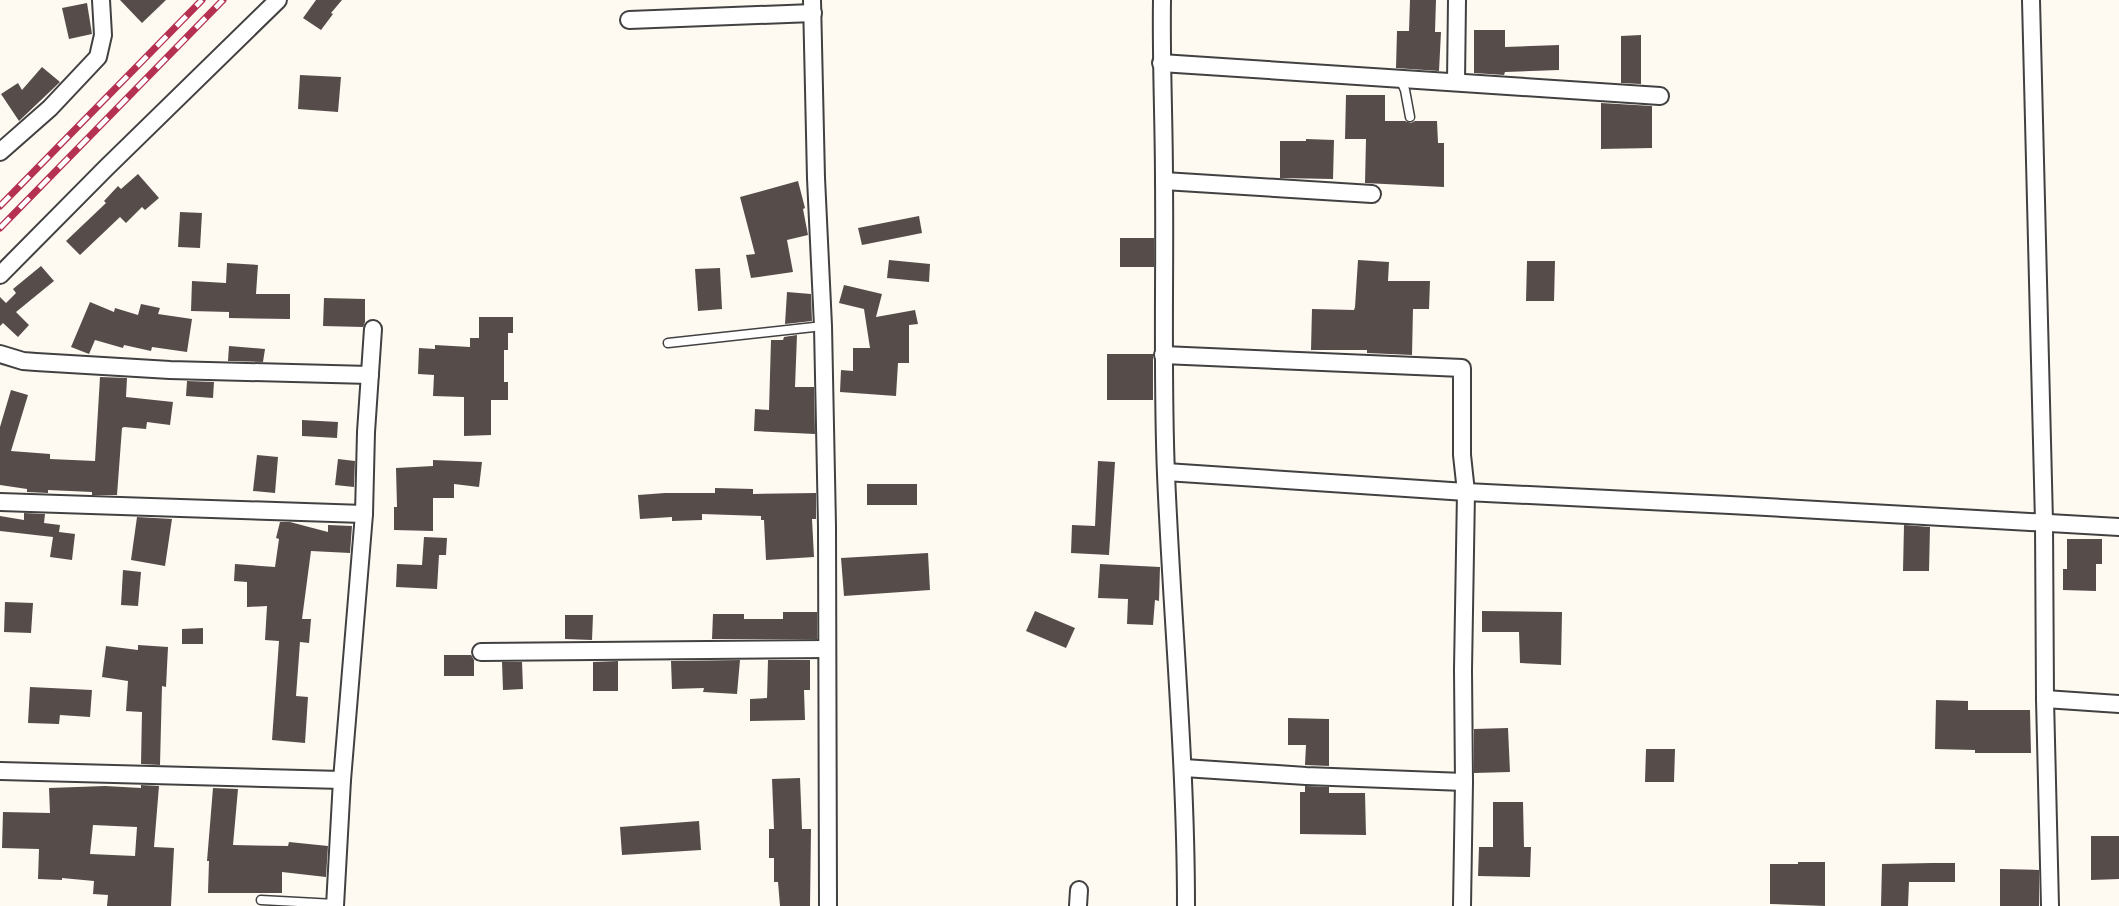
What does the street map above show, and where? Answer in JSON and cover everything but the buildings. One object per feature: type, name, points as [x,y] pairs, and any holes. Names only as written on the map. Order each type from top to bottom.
[{"type":"street","points":[[0,152],[50,108],[98,57],[103,35],[101,0]]},
{"type":"street","points":[[0,275],[278,0]]},
{"type":"street","points":[[1162,0],[1163,355],[1173,637],[1184,768],[1185,906]]},
{"type":"street","points":[[1456,82],[1457,0]]},
{"type":"street","points":[[2031,0],[2044,522],[2050,906]]},
{"type":"street","points":[[629,20],[813,6],[816,178],[822,326],[828,906]]},
{"type":"street","points":[[1161,63],[1660,96]]},
{"type":"street","points":[[1164,181],[1372,194]]},
{"type":"street","points":[[335,905],[342,780],[364,514],[373,329]]},
{"type":"street","points":[[0,354],[36,362],[159,370],[370,375]]},
{"type":"street","points":[[1163,355],[1462,368],[1462,454],[1466,492],[1462,670],[1464,782],[1462,906]]},
{"type":"street","points":[[1166,472],[1466,492],[2119,527]]},
{"type":"street","points":[[0,502],[364,514]]},
{"type":"street","points":[[481,652],[827,649]]},
{"type":"street","points":[[2045,699],[2119,704]]},
{"type":"street","points":[[1184,768],[1306,776],[1464,782]]},
{"type":"street","points":[[0,771],[342,780]]},
{"type":"lane","points":[[1400,78],[1405,90],[1410,117]]},
{"type":"lane","points":[[668,343],[822,326]]},
{"type":"lane","points":[[261,900],[335,905]]},
{"type":"railway","points":[[0,206],[202,0]]},
{"type":"railway","points":[[0,228],[223,0]]}]
